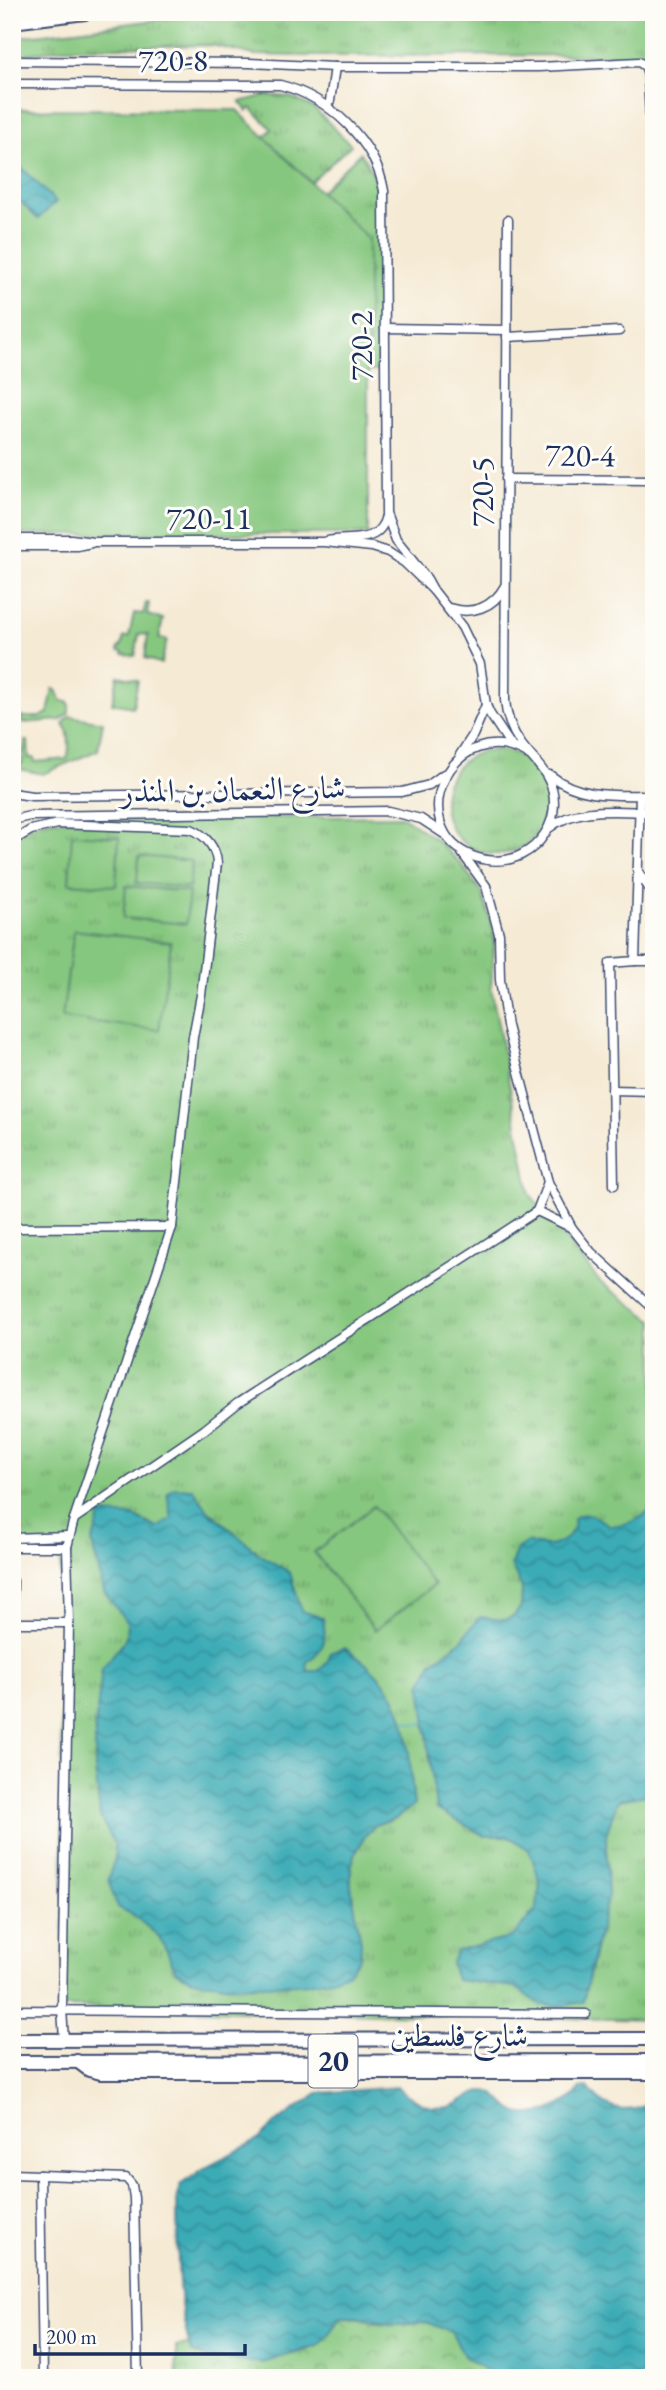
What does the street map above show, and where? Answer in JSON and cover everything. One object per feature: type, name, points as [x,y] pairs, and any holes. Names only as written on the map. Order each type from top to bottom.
[{"type":"highway","points":[[12,21],[85,12]]},
{"type":"main road","points":[[528,2039],[528,2061]]},
{"type":"main road","name":"شارع فلسطين","points":[[12,2040],[654,2039]]},
{"type":"main road","points":[[37,2061],[30,2050],[38,2040]]},
{"type":"main road","points":[[77,2061],[89,2070],[101,2073],[654,2073]]},
{"type":"main road","points":[[268,2073],[288,2061]]},
{"type":"main road","name":"شارع فلسطين","points":[[12,2062],[654,2061]]},
{"type":"street","name":"720-8","points":[[12,61],[250,63],[335,67],[643,64],[648,76],[654,206]]},
{"type":"street","points":[[329,105],[335,67]]},
{"type":"street","name":"720-8","points":[[12,84],[270,84],[300,91],[329,105]]},
{"type":"street","name":"720-2","points":[[329,105],[367,147],[374,157],[382,180],[385,203],[386,513],[399,553]]},
{"type":"street","name":"720-5","points":[[508,220],[505,706],[513,732],[531,756]]},
{"type":"street","points":[[385,328],[507,334],[619,331]]},
{"type":"street","name":"720-4","points":[[506,479],[654,480]]},
{"type":"street","points":[[378,532],[384,524],[386,513]]},
{"type":"street","name":"720-11","points":[[324,542],[367,538],[384,529],[392,531]]},
{"type":"street","name":"720-11","points":[[12,539],[71,539],[93,542],[324,542],[399,553],[463,627],[475,651],[483,678],[486,705]]},
{"type":"street","name":"720-11","points":[[12,546],[77,546],[93,542]]},
{"type":"street","points":[[449,608],[465,611],[482,608],[497,598],[506,584]]},
{"type":"street","points":[[486,705],[512,747]]},
{"type":"street","points":[[486,705],[473,736],[441,783],[438,805],[443,827],[486,886],[499,934],[500,980],[508,1026],[548,1182],[572,1228],[605,1267],[654,1309]]},
{"type":"street","points":[[454,762],[481,746],[502,745],[531,756],[545,771],[569,788],[587,794],[654,795]]},
{"type":"street","points":[[458,847],[471,856],[485,860],[508,859],[529,851],[540,841],[548,828],[554,805],[550,781],[545,771]]},
{"type":"street","name":"شارع النعمان بن المنذر","points":[[12,793],[32,796],[402,792],[429,785],[447,772]]},
{"type":"street","points":[[635,961],[640,795]]},
{"type":"street","name":"شارع النعمان بن المنذر","points":[[12,820],[30,816],[388,811],[421,819],[449,837]]},
{"type":"street","points":[[548,828],[562,819],[578,814],[654,812]]},
{"type":"street","points":[[12,841],[30,830],[58,824],[191,829],[198,832],[216,853],[217,863],[201,995],[192,1037],[172,1227],[66,1547],[69,1623],[62,2009],[64,2040]]},
{"type":"street","points":[[637,870],[649,888],[654,913]]},
{"type":"street","points":[[614,1185],[610,963],[654,961]]},
{"type":"street","points":[[612,1090],[654,1091]]},
{"type":"street","points":[[74,1519],[204,1430],[238,1403],[537,1211],[548,1182]]},
{"type":"street","points":[[537,1211],[572,1228]]},
{"type":"street","points":[[12,1228],[172,1227]]},
{"type":"street","points":[[12,1538],[68,1536]]},
{"type":"street","points":[[12,1547],[66,1547]]},
{"type":"street","points":[[13,1581],[13,1623],[69,1623]]},
{"type":"street","points":[[12,2010],[586,2014]]},
{"type":"street","points":[[12,2174],[126,2178],[132,2185],[138,2378]]},
{"type":"street","points":[[40,2175],[43,2378]]},
{"type":"green space","points":[[221,12],[654,12],[654,48],[652,53],[632,55],[304,56],[254,55],[211,45],[63,48],[12,57],[12,38]]},
{"type":"green space","points":[[266,95],[290,97],[314,108],[351,145],[311,182],[264,137],[272,129],[251,108],[247,111],[240,102]]},
{"type":"green space","points":[[12,109],[237,110],[368,239],[368,534],[12,534]]},
{"type":"green space","points":[[360,153],[376,179],[381,210],[382,371],[368,371],[368,239],[320,192]]},
{"type":"green space","points":[[146,603],[149,603],[147,615],[163,619],[159,638],[167,640],[161,664],[145,658],[148,635],[139,634],[135,656],[118,651],[124,637],[129,637],[134,613],[143,614]]},
{"type":"green space","points":[[118,676],[138,680],[133,707],[112,703]]},
{"type":"green space","points":[[53,689],[61,700],[69,703],[69,713],[61,720],[22,723],[21,717],[40,717],[48,713]]},
{"type":"green space","points":[[13,712],[18,742],[15,763],[22,764],[25,741],[28,741],[29,758],[34,758],[35,762],[67,759],[69,740],[63,724],[70,716],[103,722],[98,750],[43,774],[12,768]]},
{"type":"green space","points":[[496,750],[516,754],[533,765],[544,782],[548,802],[544,822],[533,839],[516,850],[496,854],[476,850],[459,839],[448,822],[444,802],[448,782],[459,765],[476,754]]},
{"type":"green space","points":[[402,816],[437,840],[461,864],[481,891],[495,934],[491,987],[530,1194],[600,1282],[654,1321],[654,2020],[64,2007],[60,1551],[12,1552],[12,834],[19,828],[51,820]]},
{"type":"green space","points":[[72,834],[119,837],[116,886],[69,883]]},
{"type":"green space","points":[[139,856],[192,861],[189,888],[137,883]]},
{"type":"green space","points":[[126,886],[189,892],[186,924],[123,918]]},
{"type":"green space","points":[[74,930],[171,942],[159,1030],[62,1018]]},
{"type":"green space","points":[[374,1506],[434,1585],[375,1630],[314,1552]]},
{"type":"green space","points":[[345,2316],[388,2324],[438,2324],[452,2333],[470,2361],[492,2378],[177,2378],[176,2346],[189,2344],[192,2353],[204,2357],[280,2357],[320,2345],[337,2321]]},
{"type":"water","points":[[22,168],[56,202],[38,219],[12,193],[12,178]]},
{"type":"water","points":[[174,1488],[193,1489],[207,1509],[258,1553],[290,1573],[302,1611],[323,1618],[323,1643],[318,1653],[307,1662],[308,1671],[318,1671],[327,1663],[331,1652],[345,1648],[383,1681],[395,1698],[402,1716],[407,1735],[414,1805],[396,1818],[375,1825],[357,1850],[351,1867],[351,1886],[361,1942],[360,1958],[349,1972],[332,1979],[301,1984],[231,1986],[192,1980],[176,1972],[157,1935],[132,1914],[117,1907],[108,1879],[115,1858],[114,1843],[100,1817],[95,1769],[95,1728],[102,1669],[126,1638],[127,1622],[104,1592],[92,1543],[101,1514],[134,1516],[157,1528],[172,1518],[167,1494]]},
{"type":"water","points":[[654,1507],[654,1794],[618,1800],[606,1835],[608,1895],[583,2002],[563,2006],[540,2005],[515,1987],[456,1980],[451,1963],[457,1951],[513,1937],[537,1908],[540,1881],[529,1850],[508,1836],[485,1836],[436,1809],[421,1685],[432,1662],[461,1641],[480,1617],[506,1620],[514,1616],[521,1607],[522,1588],[511,1565],[517,1549],[527,1542],[541,1546],[559,1543],[574,1529],[573,1519],[583,1514],[611,1526],[634,1521]]},
{"type":"water","points":[[397,2087],[419,2102],[443,2108],[474,2093],[488,2091],[521,2114],[550,2110],[569,2100],[580,2088],[588,2087],[602,2102],[618,2109],[636,2109],[654,2100],[654,2378],[492,2378],[464,2356],[451,2332],[426,2322],[389,2324],[358,2316],[345,2316],[337,2321],[320,2345],[263,2363],[208,2359],[198,2353],[192,2353],[178,2276],[177,2197],[180,2185],[207,2166],[258,2140],[278,2121],[318,2093]]},
{"type":"waterway","points":[[405,1721],[425,1723]]}]
